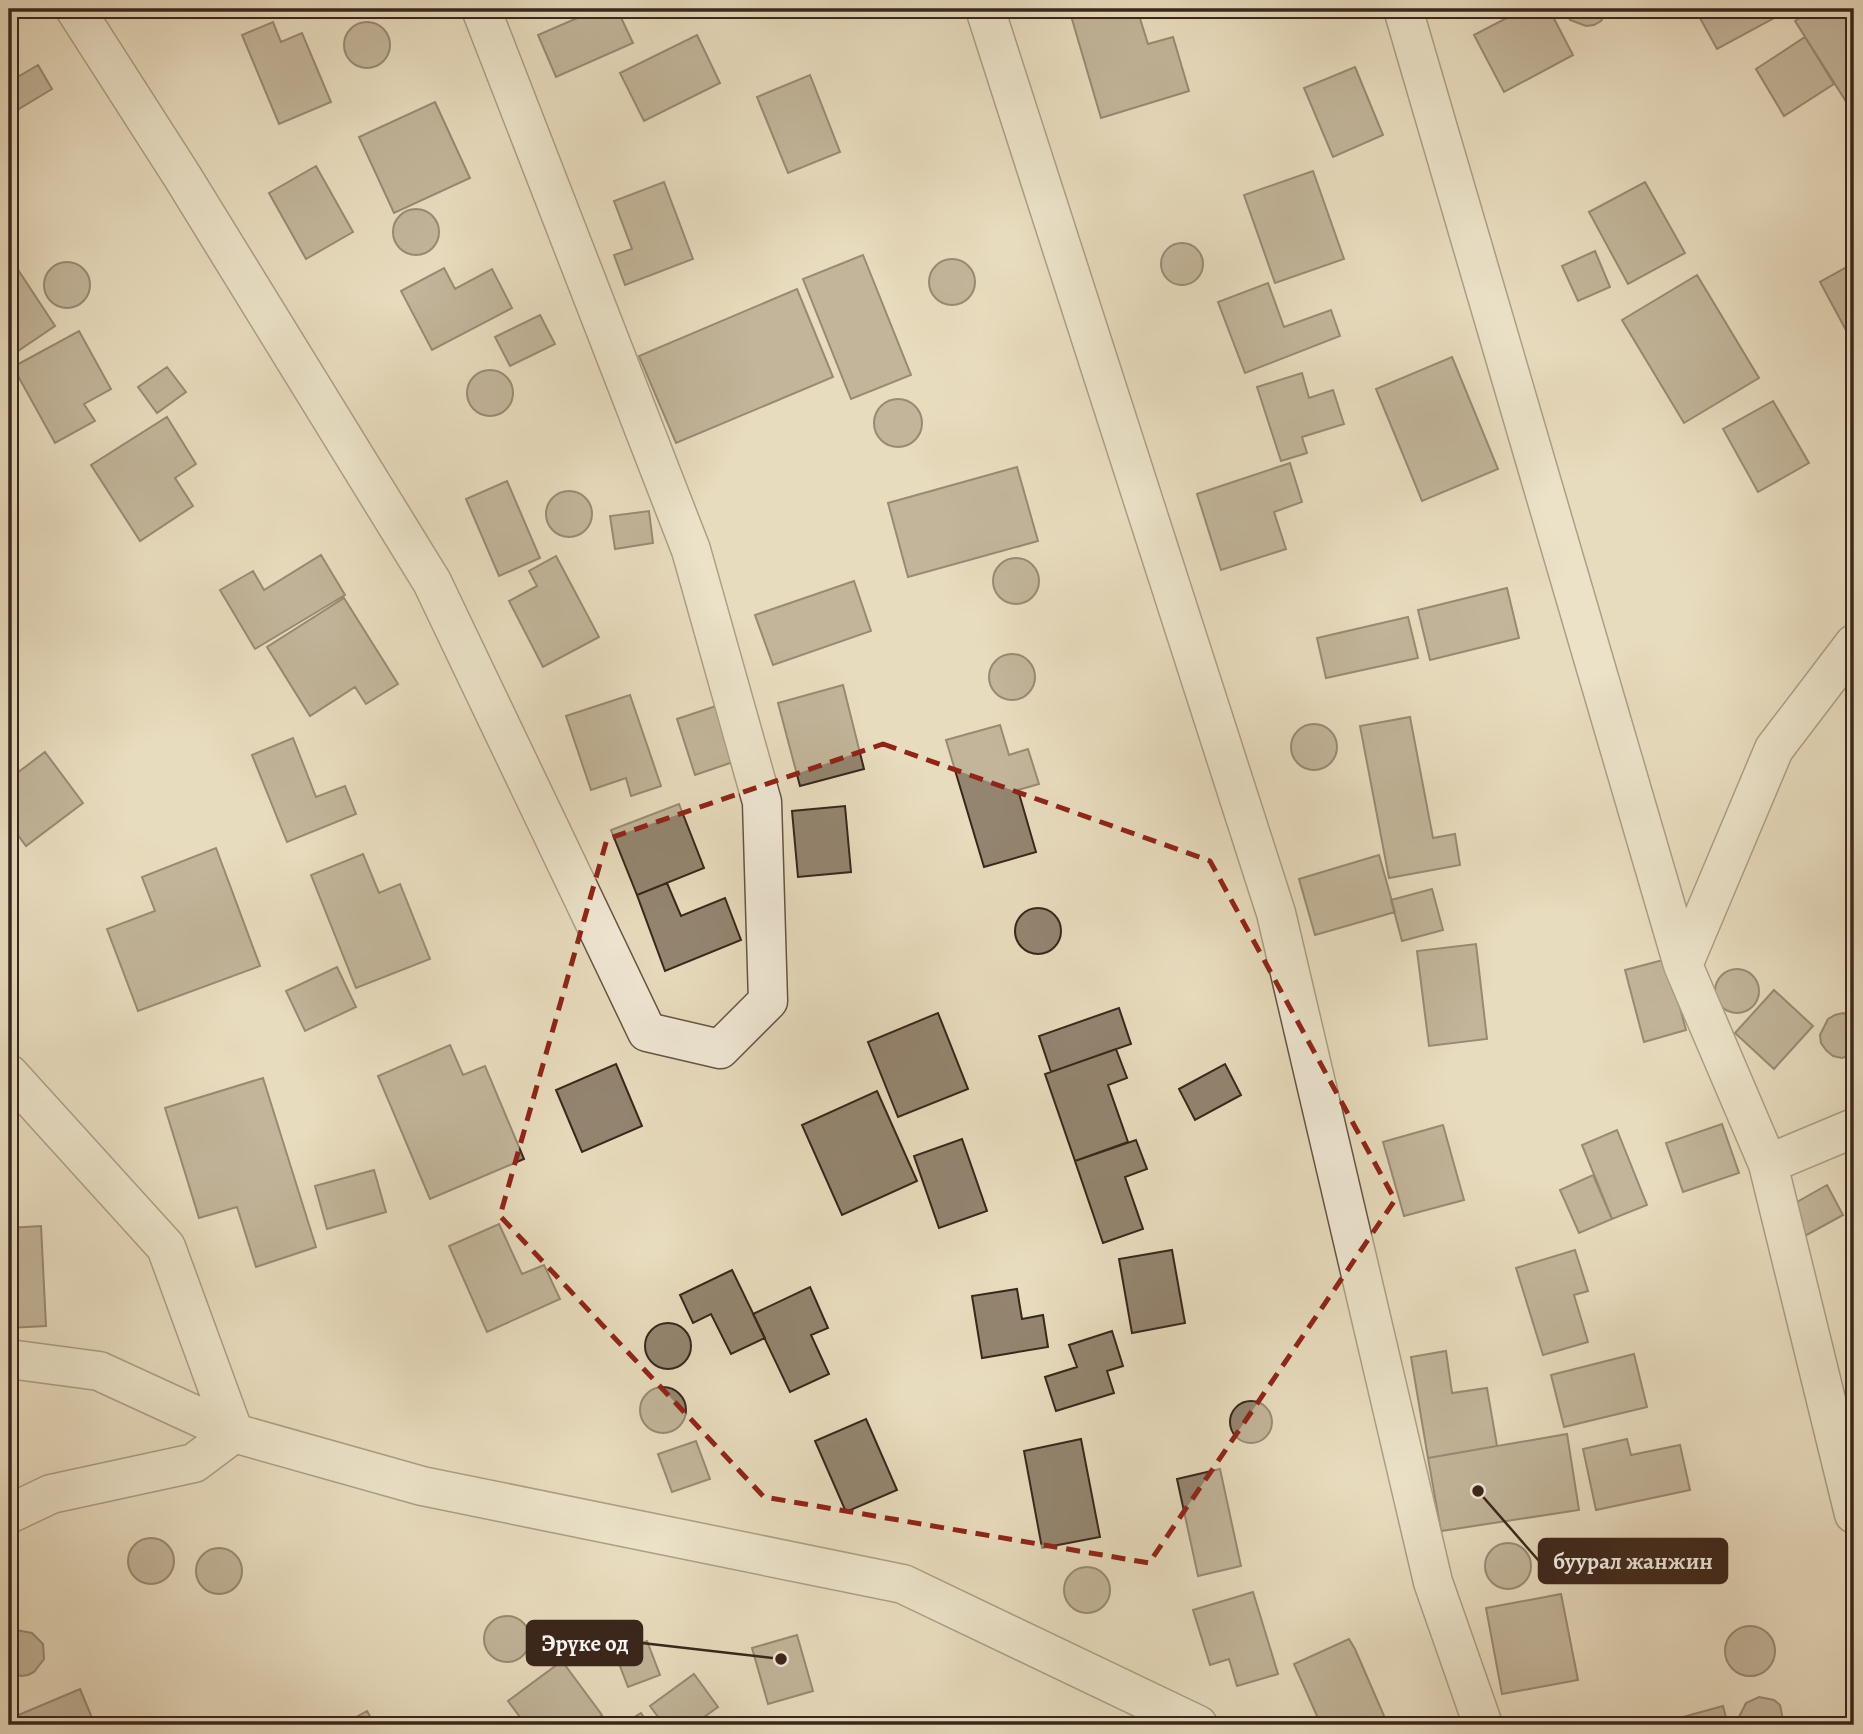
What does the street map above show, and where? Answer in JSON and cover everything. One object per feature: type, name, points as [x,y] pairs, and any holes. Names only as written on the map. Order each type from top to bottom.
[{"type":"street","points":[[75,9],[182,176],[432,582],[647,1032],[720,1049],[768,1001],[761,802],[691,550],[481,9]]},
{"type":"street","points":[[985,9],[1276,913],[1433,1582],[1483,1725]]},
{"type":"street","points":[[1404,9],[1683,965],[1768,1164],[1854,1514]]},
{"type":"street","points":[[1683,965],[1774,749],[1854,644]]},
{"type":"street","points":[[9,1074],[166,1247],[234,1433]]},
{"type":"street","points":[[1768,1164],[1854,1128]]},
{"type":"street","points":[[9,1359],[99,1371],[234,1433],[422,1486],[903,1584],[1141,1712],[1198,1725]]},
{"type":"street","points":[[9,1514],[51,1494],[194,1464],[234,1433]]},
{"type":"highlighted area","points":[[883,744],[1210,861],[1395,1200],[1149,1563],[764,1497],[500,1216],[607,839]]},
{"type":"building","points":[[598,9],[617,9],[633,43],[556,77],[538,35]]},
{"type":"building","points":[[641,9],[676,9],[665,16],[657,17]]},
{"type":"building","points":[[1069,9],[1137,9],[1148,44],[1173,37],[1189,91],[1101,118]]},
{"type":"building","points":[[1524,9],[1549,9],[1573,55],[1504,92],[1474,35]]},
{"type":"building","points":[[1565,9],[1608,9],[1601,21],[1586,26],[1570,20]]},
{"type":"building","points":[[1695,9],[1791,9],[1717,49]]},
{"type":"building","points":[[1814,9],[1854,9],[1854,114],[1795,21]]},
{"type":"building","points":[[273,22],[281,42],[302,33],[331,102],[279,124],[242,35]]},
{"type":"building","points":[[367,22],[383,29],[390,45],[383,61],[367,68],[351,61],[344,45],[351,29]]},
{"type":"building","points":[[697,35],[720,83],[644,121],[620,73]]},
{"type":"building","points":[[1805,37],[1834,84],[1784,116],[1756,69]]},
{"type":"building","points":[[38,65],[52,89],[9,115],[9,82]]},
{"type":"building","points":[[1355,67],[1383,135],[1333,157],[1304,88]]},
{"type":"building","points":[[810,75],[840,152],[788,173],[757,97]]},
{"type":"building","points":[[435,102],[470,178],[394,213],[359,137]]},
{"type":"building","points":[[316,166],[353,232],[306,259],[269,193]]},
{"type":"building","points":[[1313,171],[1344,259],[1275,283],[1244,195]]},
{"type":"building","points":[[664,182],[693,259],[625,285],[614,255],[632,249],[614,201]]},
{"type":"building","points":[[1645,182],[1685,253],[1628,284],[1589,212]]},
{"type":"building","points":[[416,209],[432,216],[439,232],[432,248],[416,255],[400,248],[393,232],[400,216]]},
{"type":"building","points":[[1182,243],[1197,249],[1203,264],[1197,279],[1182,285],[1167,279],[1161,264],[1167,249]]},
{"type":"building","points":[[1595,251],[1610,287],[1578,301],[1562,266]]},
{"type":"building","points":[[863,255],[911,375],[851,399],[803,279]]},
{"type":"building","points":[[9,256],[55,326],[9,357]]},
{"type":"building","points":[[952,259],[968,266],[975,282],[968,298],[952,305],[936,298],[929,282],[936,266]]},
{"type":"building","points":[[67,262],[83,269],[90,285],[83,301],[67,308],[51,301],[44,285],[51,269]]},
{"type":"building","points":[[1854,263],[1854,328],[1847,332],[1820,282]]},
{"type":"building","points":[[444,268],[455,289],[492,269],[512,308],[432,350],[401,291]]},
{"type":"building","points":[[1697,275],[1759,378],[1684,423],[1622,320]]},
{"type":"building","points":[[1268,283],[1284,327],[1331,310],[1340,336],[1245,373],[1218,302]]},
{"type":"building","points":[[797,289],[833,377],[676,443],[639,356]]},
{"type":"building","points":[[540,315],[555,344],[510,366],[495,337]]},
{"type":"building","points":[[79,331],[111,389],[84,404],[95,421],[55,443],[13,367]]},
{"type":"building","points":[[1452,357],[1498,469],[1422,501],[1376,389]]},
{"type":"building","points":[[167,367],[186,392],[157,413],[138,387]]},
{"type":"building","points":[[490,370],[506,377],[513,393],[506,409],[490,416],[474,409],[467,393],[474,377]]},
{"type":"building","points":[[1302,373],[1309,398],[1333,390],[1344,424],[1302,437],[1307,453],[1281,461],[1257,387]]},
{"type":"building","points":[[898,399],[915,406],[922,423],[915,440],[898,447],[881,440],[874,423],[881,406]]},
{"type":"building","points":[[1773,401],[1809,463],[1758,492],[1723,429]]},
{"type":"building","points":[[167,417],[196,464],[175,478],[193,506],[140,541],[91,465]]},
{"type":"building","points":[[1290,463],[1302,502],[1274,512],[1286,549],[1221,570],[1197,494]]},
{"type":"building","points":[[1017,467],[1038,541],[908,577],[888,503]]},
{"type":"building","points":[[507,481],[540,558],[499,576],[466,499]]},
{"type":"building","points":[[569,491],[585,498],[592,514],[585,530],[569,537],[553,530],[546,514],[553,498]]},
{"type":"building","points":[[649,511],[653,543],[615,549],[610,516]]},
{"type":"building","points":[[321,555],[345,595],[255,649],[220,590],[253,571],[264,590]]},
{"type":"building","points":[[556,556],[599,637],[543,667],[509,601],[537,586],[529,571]]},
{"type":"building","points":[[1016,558],[1032,565],[1039,581],[1032,597],[1016,604],[1000,597],[993,581],[1000,565]]},
{"type":"building","points":[[854,581],[871,631],[773,665],[755,615]]},
{"type":"building","points":[[1507,588],[1519,638],[1430,660],[1418,610]]},
{"type":"building","points":[[344,598],[398,684],[366,704],[355,687],[310,716],[267,647]]},
{"type":"building","points":[[1408,617],[1418,658],[1326,678],[1317,638]]},
{"type":"building","points":[[1012,654],[1028,661],[1035,677],[1028,693],[1012,700],[996,693],[989,677],[996,661]]},
{"type":"building","points":[[843,685],[864,769],[800,786],[778,703]]},
{"type":"building","points":[[630,695],[661,786],[631,796],[626,778],[591,790],[566,716]]},
{"type":"building","points":[[716,706],[733,762],[695,775],[677,719]]},
{"type":"building","points":[[1410,717],[1433,838],[1455,834],[1460,865],[1389,878],[1360,726]]},
{"type":"building","points":[[1314,724],[1330,731],[1337,747],[1330,763],[1314,770],[1298,763],[1291,747],[1298,731]]},
{"type":"building","points":[[1000,725],[1009,755],[1028,749],[1039,784],[1018,790],[1036,852],[984,867],[946,740]]},
{"type":"building","points":[[293,738],[316,797],[345,786],[356,814],[287,842],[252,755]]},
{"type":"building","points":[[45,752],[83,803],[26,846],[9,823],[9,779]]},
{"type":"building","points":[[679,804],[704,868],[637,895],[611,830]]},
{"type":"building","points":[[845,806],[851,872],[798,877],[792,811]]},
{"type":"building","points":[[216,848],[260,966],[138,1011],[107,929],[155,911],[142,877]]},
{"type":"building","points":[[363,854],[379,893],[400,884],[430,959],[356,988],[311,875]]},
{"type":"building","points":[[1379,855],[1395,912],[1315,935],[1299,879]]},
{"type":"building","points":[[667,883],[681,916],[725,898],[741,940],[665,971],[637,895]]},
{"type":"building","points":[[1432,889],[1443,930],[1402,941],[1391,900]]},
{"type":"building","points":[[1038,908],[1054,915],[1061,931],[1054,947],[1038,954],[1022,947],[1015,931],[1022,915]]},
{"type":"building","points":[[1476,944],[1487,1039],[1429,1046],[1417,951]]},
{"type":"building","points":[[1667,959],[1686,1030],[1644,1042],[1625,970]]},
{"type":"building","points":[[337,967],[356,1007],[305,1031],[286,991]]},
{"type":"building","points":[[1737,969],[1752,976],[1759,991],[1752,1006],[1737,1013],[1722,1006],[1715,991],[1722,976]]},
{"type":"building","points":[[1774,990],[1813,1026],[1774,1069],[1735,1033]]},
{"type":"building","points":[[1119,1008],[1131,1044],[1051,1072],[1039,1036]]},
{"type":"building","points":[[938,1013],[968,1089],[898,1117],[868,1042]]},
{"type":"building","points":[[1843,1013],[1854,1017],[1854,1054],[1842,1058],[1833,1056],[1826,1050],[1820,1035],[1828,1019]]},
{"type":"building","points":[[450,1045],[463,1075],[485,1066],[524,1159],[430,1199],[378,1076]]},
{"type":"building","points":[[1116,1049],[1127,1078],[1108,1085],[1128,1142],[1075,1161],[1045,1074]]},
{"type":"building","points":[[616,1064],[642,1126],[582,1152],[556,1090]]},
{"type":"building","points":[[1225,1064],[1241,1095],[1195,1120],[1179,1089]]},
{"type":"building","points":[[263,1078],[316,1247],[256,1267],[237,1207],[199,1218],[165,1108]]},
{"type":"building","points":[[877,1091],[917,1181],[842,1215],[802,1125]]},
{"type":"building","points":[[1722,1124],[1739,1173],[1683,1192],[1666,1143]]},
{"type":"building","points":[[1443,1125],[1464,1200],[1404,1216],[1383,1142]]},
{"type":"building","points":[[1617,1130],[1647,1205],[1612,1219],[1582,1145]]},
{"type":"building","points":[[962,1139],[987,1211],[939,1228],[914,1156]]},
{"type":"building","points":[[1136,1140],[1147,1169],[1125,1177],[1143,1229],[1103,1243],[1075,1161]]},
{"type":"building","points":[[374,1170],[386,1212],[327,1229],[315,1186]]},
{"type":"building","points":[[1593,1175],[1612,1219],[1579,1233],[1560,1190]]},
{"type":"building","points":[[1827,1185],[1843,1215],[1805,1236],[1788,1207]]},
{"type":"building","points":[[1854,1199],[1854,1218],[1846,1204]]},
{"type":"building","points":[[499,1224],[522,1274],[544,1265],[560,1299],[487,1332],[449,1246]]},
{"type":"building","points":[[41,1226],[46,1326],[9,1328],[9,1228]]},
{"type":"building","points":[[1172,1250],[1185,1323],[1132,1333],[1119,1259]]},
{"type":"building","points":[[1575,1250],[1588,1291],[1574,1295],[1588,1342],[1543,1355],[1516,1268]]},
{"type":"building","points":[[732,1270],[765,1338],[731,1354],[711,1314],[693,1323],[680,1295]]},
{"type":"building","points":[[810,1287],[828,1328],[811,1335],[829,1374],[790,1392],[753,1314]]},
{"type":"building","points":[[1017,1289],[1022,1319],[1043,1315],[1048,1347],[982,1358],[972,1296]]},
{"type":"building","points":[[1854,1306],[1854,1328],[1851,1316]]},
{"type":"building","points":[[668,1323],[684,1330],[691,1346],[684,1362],[668,1369],[652,1362],[645,1346],[652,1330]]},
{"type":"building","points":[[1112,1331],[1123,1366],[1107,1371],[1114,1393],[1056,1411],[1045,1377],[1077,1367],[1069,1345]]},
{"type":"building","points":[[1446,1351],[1452,1393],[1487,1388],[1497,1446],[1428,1458],[1411,1357]]},
{"type":"building","points":[[1634,1354],[1647,1407],[1564,1427],[1551,1375]]},
{"type":"building","points":[[663,1387],[679,1394],[686,1410],[679,1426],[663,1433],[647,1426],[640,1410],[647,1394]]},
{"type":"building","points":[[1251,1401],[1266,1407],[1272,1422],[1266,1437],[1251,1443],[1236,1437],[1230,1422],[1236,1407]]},
{"type":"building","points":[[866,1419],[897,1490],[846,1512],[815,1441]]},
{"type":"building","points":[[1567,1434],[1579,1510],[1441,1531],[1428,1458]]},
{"type":"building","points":[[1081,1439],[1100,1537],[1042,1548],[1024,1451]]},
{"type":"building","points":[[1627,1439],[1631,1455],[1680,1445],[1690,1490],[1596,1510],[1583,1449]]},
{"type":"building","points":[[696,1441],[710,1479],[672,1492],[658,1454]]},
{"type":"building","points":[[1220,1469],[1241,1566],[1198,1576],[1177,1479]]},
{"type":"building","points":[[151,1538],[167,1545],[174,1561],[167,1577],[151,1584],[135,1577],[128,1561],[135,1545]]},
{"type":"building","points":[[1508,1543],[1524,1550],[1531,1566],[1524,1582],[1508,1589],[1492,1582],[1485,1566],[1492,1550]]},
{"type":"building","points":[[219,1548],[235,1555],[242,1571],[235,1587],[219,1594],[203,1587],[196,1571],[203,1555]]},
{"type":"building","points":[[1087,1567],[1103,1574],[1110,1590],[1103,1606],[1087,1613],[1071,1606],[1064,1590],[1071,1574]]},
{"type":"building","points":[[1253,1592],[1278,1674],[1237,1686],[1229,1659],[1210,1665],[1193,1610]]},
{"type":"building","points":[[1561,1594],[1578,1680],[1502,1694],[1486,1608]]},
{"type":"building","points":[[507,1616],[523,1623],[530,1639],[523,1655],[507,1662],[491,1655],[484,1639],[491,1623]]},
{"type":"building","points":[[1750,1626],[1768,1633],[1775,1651],[1768,1669],[1750,1676],[1732,1669],[1725,1651],[1732,1633]]},
{"type":"building","points":[[16,1630],[32,1633],[43,1644],[44,1659],[34,1672],[28,1675],[9,1672],[9,1633]]},
{"type":"building","points":[[797,1635],[813,1691],[768,1704],[752,1648]]},
{"type":"building","points":[[1349,1639],[1388,1725],[1321,1725],[1294,1664]]},
{"type":"building","points":[[647,1641],[660,1675],[628,1687],[615,1653]]},
{"type":"building","points":[[562,1661],[602,1715],[588,1725],[526,1725],[508,1701]]},
{"type":"building","points":[[694,1674],[718,1707],[693,1725],[664,1725],[650,1706]]},
{"type":"building","points":[[80,1689],[95,1725],[9,1725],[9,1719]]},
{"type":"building","points":[[1759,1697],[1774,1700],[1780,1705],[1784,1725],[1740,1725],[1739,1717],[1746,1703]]},
{"type":"building","points":[[1723,1706],[1728,1725],[1661,1725],[1661,1723]]},
{"type":"building","points":[[367,1711],[375,1725],[342,1725]]},
{"type":"building","points":[[641,1713],[649,1725],[621,1725]]},
{"type":"building","points":[[965,1719],[985,1719],[994,1725],[955,1725]]},
{"type":"place","name":"буурал жанжин","points":[[1478,1491]]},
{"type":"place","name":"Эрүке од","points":[[781,1659]]}]
